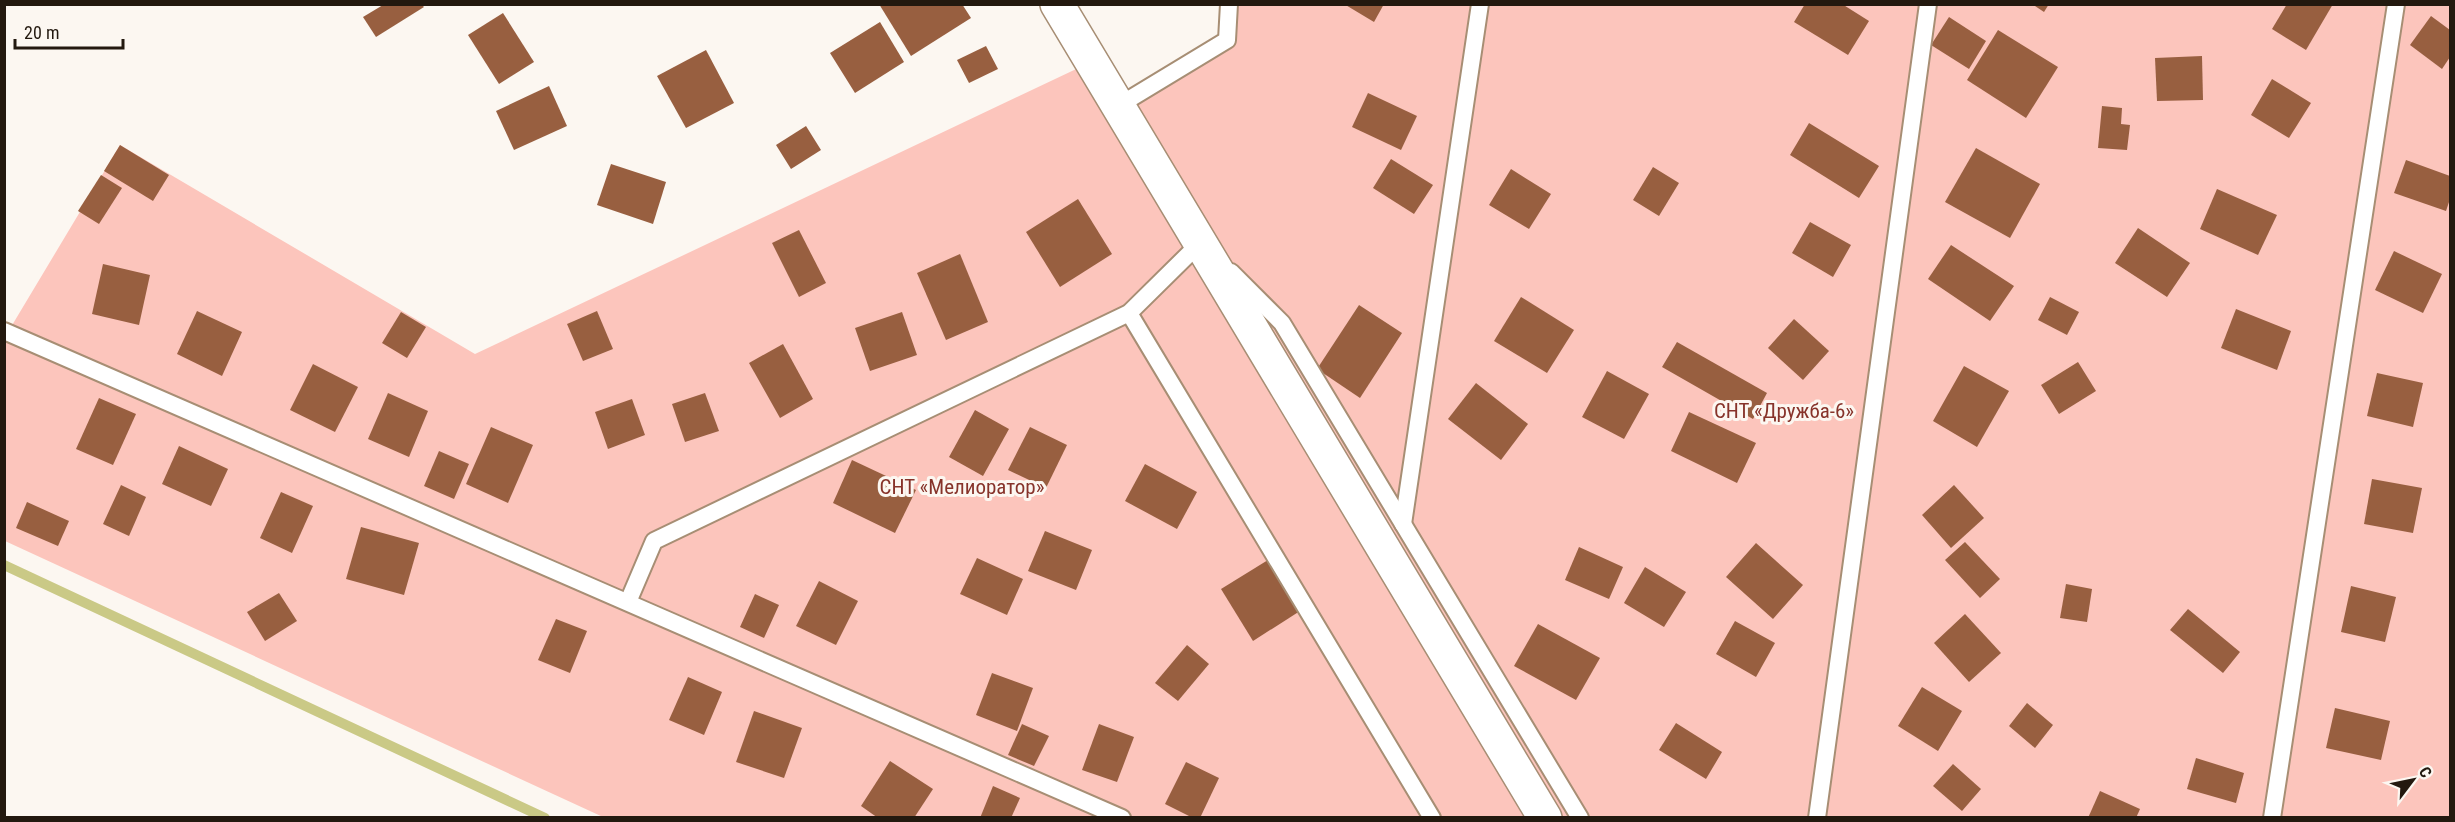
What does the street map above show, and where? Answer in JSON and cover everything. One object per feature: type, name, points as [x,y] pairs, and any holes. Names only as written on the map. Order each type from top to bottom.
[{"type":"street","points":[[1057,4],[1545,818]]},
{"type":"lane","points":[[1118,106],[1227,40],[1229,4]]},
{"type":"lane","points":[[1403,524],[1480,4]]},
{"type":"lane","points":[[1817,818],[1928,4]]},
{"type":"lane","points":[[2272,818],[2396,4]]},
{"type":"lane","points":[[628,602],[654,541],[1129,313],[1200,243],[1282,322],[1580,818]]},
{"type":"lane","points":[[1129,313],[1432,818]]},
{"type":"lane","points":[[4,331],[1122,818]]},
{"type":"green space","points":[[1229,5],[2450,5],[2450,817],[603,817],[5,541],[5,337],[120,145],[475,354],[1091,62],[1118,106],[1227,40]]},
{"type":"building","points":[[879,4],[962,4],[971,18],[911,56]]},
{"type":"building","points":[[1344,4],[1384,4],[1374,22]]},
{"type":"building","points":[[1805,4],[1842,4],[1869,21],[1848,55],[1794,22]]},
{"type":"building","points":[[2032,4],[2049,4],[2044,12]]},
{"type":"building","points":[[2287,4],[2333,4],[2306,50],[2272,29]]},
{"type":"building","points":[[383,5],[422,5],[424,7],[376,37],[363,17]]},
{"type":"building","points":[[503,13],[534,62],[499,84],[468,35]]},
{"type":"building","points":[[2431,16],[2450,30],[2450,57],[2442,69],[2410,45]]},
{"type":"building","points":[[1949,17],[1986,41],[1969,69],[1931,45]]},
{"type":"building","points":[[880,22],[904,62],[855,93],[830,53]]},
{"type":"building","points":[[1998,30],[2058,67],[2026,118],[1967,80]]},
{"type":"building","points":[[986,46],[998,69],[969,83],[957,60]]},
{"type":"building","points":[[706,50],[734,103],[686,128],[657,76]]},
{"type":"building","points":[[2202,56],[2203,100],[2157,101],[2155,58]]},
{"type":"building","points":[[2272,79],[2311,103],[2289,138],[2251,115]]},
{"type":"building","points":[[549,86],[567,126],[514,150],[496,111]]},
{"type":"building","points":[[1368,93],[1417,116],[1401,150],[1352,127]]},
{"type":"building","points":[[2102,106],[2122,108],[2121,124],[2130,125],[2127,150],[2098,148]]},
{"type":"building","points":[[1809,123],[1879,166],[1859,198],[1790,155]]},
{"type":"building","points":[[806,126],[821,150],[791,169],[776,145]]},
{"type":"building","points":[[120,145],[169,175],[153,201],[104,171]]},
{"type":"building","points":[[1976,148],[2040,184],[2010,238],[1945,202]]},
{"type":"building","points":[[1391,159],[1433,185],[1414,214],[1373,188]]},
{"type":"building","points":[[2406,160],[2450,176],[2450,199],[2446,211],[2394,193]]},
{"type":"building","points":[[611,164],[666,182],[653,224],[597,205]]},
{"type":"building","points":[[1653,167],[1679,183],[1659,216],[1633,200]]},
{"type":"building","points":[[1511,169],[1551,194],[1529,229],[1489,205]]},
{"type":"building","points":[[101,175],[122,188],[99,224],[78,211]]},
{"type":"building","points":[[2217,189],[2277,215],[2258,255],[2200,229]]},
{"type":"building","points":[[1078,199],[1112,254],[1060,287],[1026,232]]},
{"type":"building","points":[[1810,222],[1851,245],[1833,277],[1792,253]]},
{"type":"building","points":[[2138,228],[2190,263],[2167,297],[2115,263]]},
{"type":"building","points":[[799,230],[826,283],[799,297],[772,243]]},
{"type":"building","points":[[1951,245],[2014,286],[1990,321],[1928,279]]},
{"type":"building","points":[[2394,251],[2442,274],[2423,313],[2375,290]]},
{"type":"building","points":[[960,254],[988,322],[946,340],[917,273]]},
{"type":"building","points":[[103,264],[150,275],[139,325],[92,314]]},
{"type":"building","points":[[1521,297],[1574,330],[1547,373],[1494,341]]},
{"type":"building","points":[[2050,297],[2079,312],[2067,335],[2038,320]]},
{"type":"building","points":[[1359,305],[1402,333],[1360,398],[1317,369]]},
{"type":"building","points":[[2236,309],[2291,331],[2277,370],[2221,348]]},
{"type":"building","points":[[197,311],[242,332],[222,376],[177,354]]},
{"type":"building","points":[[597,311],[613,349],[583,361],[567,324]]},
{"type":"building","points":[[401,312],[426,327],[407,358],[382,343]]},
{"type":"building","points":[[902,312],[917,355],[870,371],[855,328]]},
{"type":"building","points":[[1794,319],[1829,351],[1803,380],[1768,348]]},
{"type":"building","points":[[1677,342],[1767,393],[1753,419],[1662,367]]},
{"type":"building","points":[[783,344],[813,399],[780,418],[749,363]]},
{"type":"building","points":[[2078,362],[2096,391],[2059,414],[2041,385]]},
{"type":"building","points":[[313,364],[358,387],[335,432],[290,410]]},
{"type":"building","points":[[1964,366],[2009,391],[1977,447],[1933,421]]},
{"type":"building","points":[[1607,371],[1649,394],[1624,439],[1582,417]]},
{"type":"building","points":[[2377,373],[2423,383],[2413,427],[2367,416]]},
{"type":"building","points":[[1476,383],[1528,424],[1501,460],[1448,419]]},
{"type":"building","points":[[388,393],[428,411],[409,457],[368,439]]},
{"type":"building","points":[[705,393],[719,431],[685,442],[672,404]]},
{"type":"building","points":[[99,398],[136,414],[113,465],[76,449]]},
{"type":"building","points":[[632,399],[645,435],[608,449],[595,412]]},
{"type":"building","points":[[975,410],[1009,429],[983,476],[949,457]]},
{"type":"building","points":[[1689,412],[1756,443],[1737,483],[1671,451]]},
{"type":"building","points":[[491,427],[533,445],[508,503],[466,484]]},
{"type":"building","points":[[1030,427],[1067,445],[1046,488],[1008,470]]},
{"type":"building","points":[[179,446],[228,469],[211,506],[162,484]]},
{"type":"building","points":[[439,451],[469,464],[454,499],[424,486]]},
{"type":"building","points":[[852,460],[916,490],[895,533],[833,503]]},
{"type":"building","points":[[1145,464],[1197,492],[1177,529],[1125,501]]},
{"type":"building","points":[[2372,479],[2422,488],[2413,533],[2364,524]]},
{"type":"building","points":[[121,485],[146,497],[129,536],[103,524]]},
{"type":"building","points":[[1954,485],[1984,518],[1951,548],[1922,515]]},
{"type":"building","points":[[281,492],[313,506],[292,553],[260,538]]},
{"type":"building","points":[[27,502],[69,521],[58,546],[16,528]]},
{"type":"building","points":[[361,527],[419,543],[404,595],[346,579]]},
{"type":"building","points":[[1045,531],[1092,550],[1076,590],[1028,571]]},
{"type":"building","points":[[1965,542],[2000,579],[1980,598],[1945,560]]},
{"type":"building","points":[[1756,543],[1803,585],[1773,619],[1726,577]]},
{"type":"building","points":[[1579,547],[1623,567],[1609,599],[1565,580]]},
{"type":"building","points":[[977,558],[1023,579],[1007,615],[960,594]]},
{"type":"building","points":[[1268,560],[1300,611],[1253,641],[1221,589]]},
{"type":"building","points":[[1645,567],[1686,592],[1664,627],[1624,603]]},
{"type":"building","points":[[819,581],[858,601],[836,645],[796,626]]},
{"type":"building","points":[[2066,584],[2092,589],[2087,622],[2060,618]]},
{"type":"building","points":[[2351,586],[2396,597],[2385,642],[2341,632]]},
{"type":"building","points":[[279,593],[297,621],[265,641],[247,612]]},
{"type":"building","points":[[755,594],[779,605],[764,638],[740,627]]},
{"type":"building","points":[[2188,609],[2240,652],[2223,673],[2170,630]]},
{"type":"building","points":[[1965,614],[2001,653],[1969,682],[1934,643]]},
{"type":"building","points":[[556,619],[587,631],[570,673],[538,660]]},
{"type":"building","points":[[1735,621],[1775,643],[1756,677],[1716,654]]},
{"type":"building","points":[[1538,624],[1600,658],[1576,700],[1514,666]]},
{"type":"building","points":[[1187,645],[1209,664],[1178,701],[1155,683]]},
{"type":"building","points":[[992,673],[1033,688],[1017,731],[976,715]]},
{"type":"building","points":[[688,677],[722,692],[704,735],[669,720]]},
{"type":"building","points":[[1922,687],[1962,711],[1938,751],[1898,726]]},
{"type":"building","points":[[2027,703],[2053,725],[2035,748],[2009,726]]},
{"type":"building","points":[[2335,708],[2390,721],[2381,760],[2326,748]]},
{"type":"building","points":[[754,711],[802,728],[784,778],[736,762]]},
{"type":"building","points":[[1676,723],[1722,752],[1706,779],[1659,750]]},
{"type":"building","points":[[1022,724],[1049,736],[1034,766],[1008,755]]},
{"type":"building","points":[[1099,724],[1134,737],[1117,782],[1082,770]]},
{"type":"building","points":[[2196,758],[2244,773],[2236,803],[2187,789]]},
{"type":"building","points":[[890,761],[933,789],[914,818],[878,818],[861,806]]},
{"type":"building","points":[[1186,762],[1219,778],[1200,818],[1193,818],[1165,804]]},
{"type":"building","points":[[1953,764],[1981,789],[1962,811],[1933,786]]},
{"type":"building","points":[[993,786],[1020,798],[1011,818],[980,818]]},
{"type":"building","points":[[2100,791],[2140,809],[2136,818],[2088,818]]},
{"type":"waterway","points":[[4,565],[545,818]]},
{"type":"park label","name":"СНТ «Дружба-6»","points":[[1784,411]]},
{"type":"park label","name":"СНТ «Мелиоратор»","points":[[962,487]]}]
